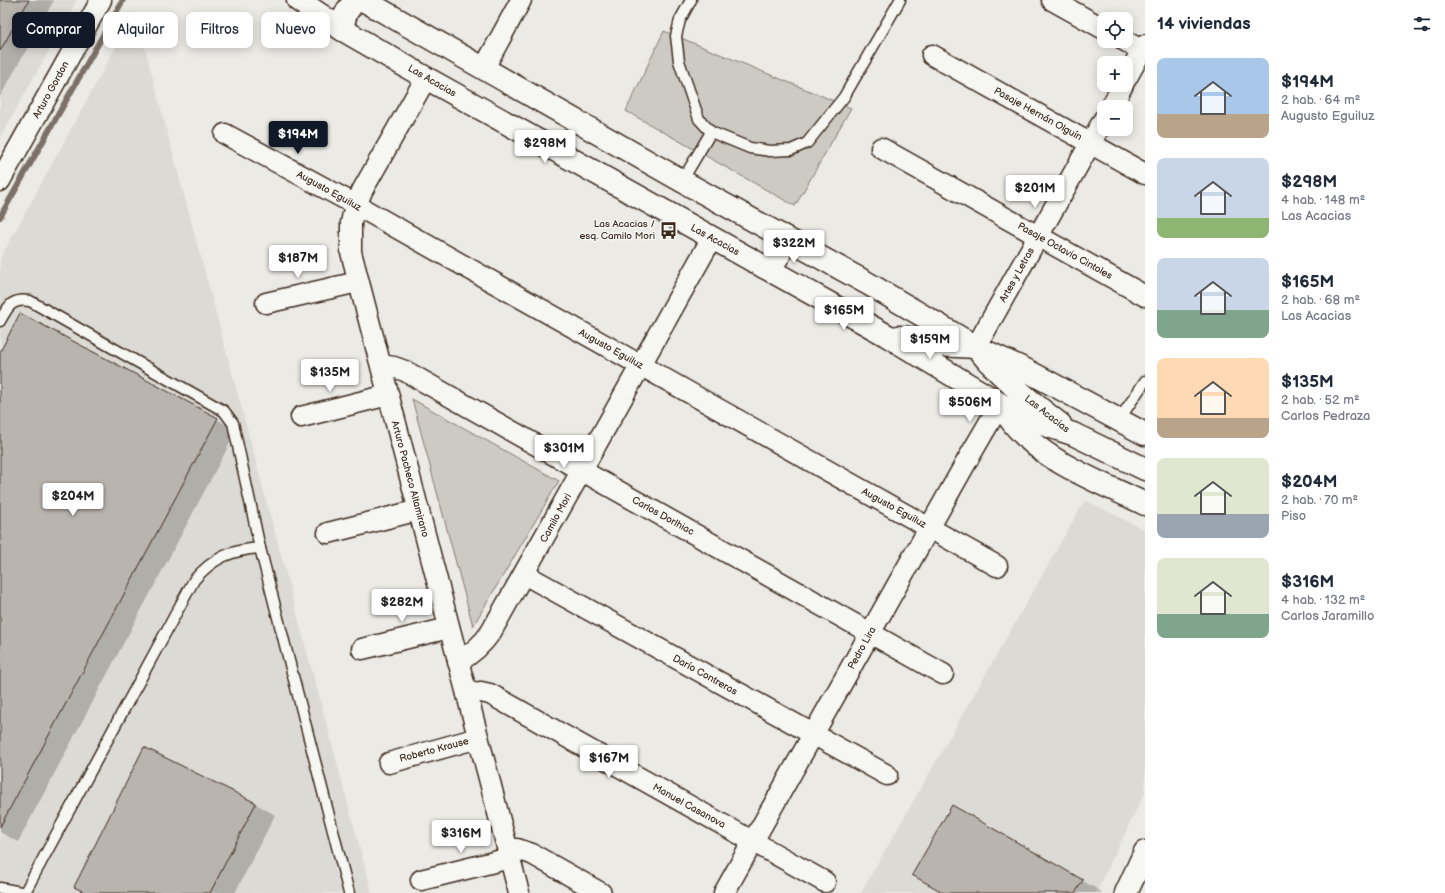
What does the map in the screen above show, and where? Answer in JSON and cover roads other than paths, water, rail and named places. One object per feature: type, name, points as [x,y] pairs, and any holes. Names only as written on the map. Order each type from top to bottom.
[{"type":"main road","name":"Las Acacias","points":[[298,0],[343,30],[426,78],[886,336],[1000,404],[1033,421],[1073,434],[1145,469]]},
{"type":"main road","points":[[343,30],[345,13],[359,0]]},
{"type":"main road","name":"Las Acacias","points":[[363,0],[682,181],[867,283],[976,347],[1007,382],[1073,434]]},
{"type":"main road","points":[[764,267],[770,265],[779,255],[783,242],[783,236]]},
{"type":"main road","points":[[886,336],[915,339],[938,345],[976,347],[1024,370],[1145,434]]},
{"type":"main road","points":[[1000,404],[1016,428],[1037,447],[1084,475],[1145,504]]},
{"type":"main road","points":[[1126,893],[1145,852]]},
{"type":"street","name":"Arturo Gordon","points":[[0,181],[101,0]]},
{"type":"street","points":[[484,68],[521,0]]},
{"type":"street","points":[[1052,0],[1097,25]]},
{"type":"street","points":[[1133,44],[1144,49],[1133,67]]},
{"type":"street","name":"Pasaje Hernán Olguín","points":[[932,55],[1145,174]]},
{"type":"street","name":"Arturo Pacheco Altamirano","points":[[426,78],[369,178],[356,205],[351,223],[351,252],[519,893]]},
{"type":"street","name":"Artes y Letras","points":[[976,347],[1097,131]]},
{"type":"street","name":"Augusto Eguiluz","points":[[225,134],[356,205],[997,566]]},
{"type":"street","name":"Pasaje Octavio Cintoles","points":[[881,148],[1145,296]]},
{"type":"street","name":"Camilo Mori","points":[[458,662],[472,654],[484,642],[524,574],[712,238]]},
{"type":"street","points":[[266,303],[358,282]]},
{"type":"street","name":"Carlos Dorlhiac","points":[[381,365],[394,366],[405,370],[943,674]]},
{"type":"street","points":[[301,417],[388,395]]},
{"type":"street","name":"Pedro Lira","points":[[724,893],[1000,404]]},
{"type":"street","points":[[328,533],[419,510]]},
{"type":"street","name":"Darío Contreras","points":[[524,574],[887,775]]},
{"type":"street","points":[[362,649],[449,628]]},
{"type":"street","name":"Manuel Casanova","points":[[467,694],[474,692],[490,694],[825,882]]},
{"type":"street","name":"Roberto Krause","points":[[389,763],[478,738]]},
{"type":"street","points":[[421,880],[518,850],[532,854],[601,893]]},
{"type":"lane","points":[[691,0],[680,20],[676,36],[679,61],[698,119],[711,132],[750,148],[770,152],[790,150],[807,143],[844,97],[900,0]]},
{"type":"lane","points":[[682,181],[711,132]]},
{"type":"lane","points":[[0,321],[11,304],[16,301],[30,301],[224,411],[233,423],[260,548],[349,893]]},
{"type":"lane","points":[[1119,420],[1145,381]]},
{"type":"lane","points":[[0,888],[26,893],[194,580],[212,562],[223,556],[241,550],[260,548]]},
{"type":"waterway","points":[[0,217],[123,0]]},
{"type":"place","name":"Las Acacias / esq. Camilo Mori","points":[[668,230]]}]
